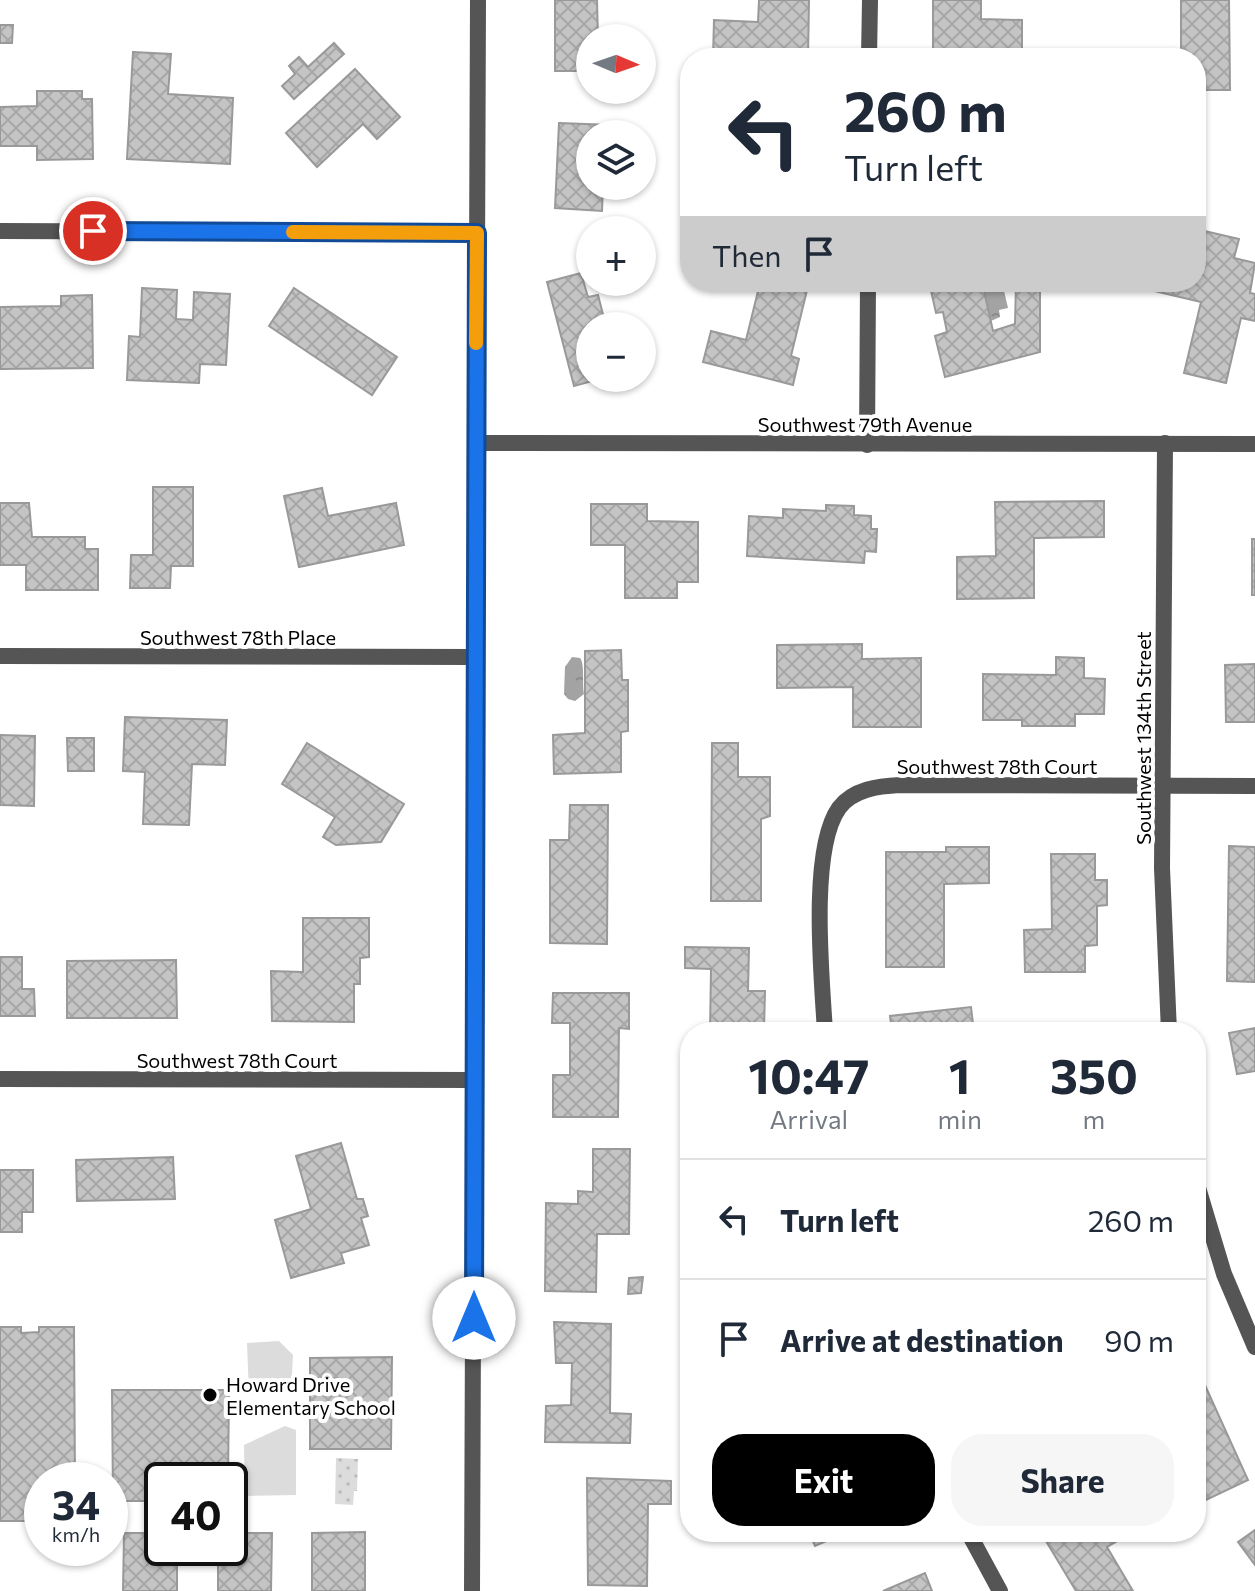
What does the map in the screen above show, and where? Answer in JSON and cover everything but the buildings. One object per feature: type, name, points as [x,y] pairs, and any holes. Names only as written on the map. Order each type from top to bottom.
[{"type":"street","points":[[472,1591],[478,0]]},
{"type":"street","points":[[869,48],[870,0]]},
{"type":"street","points":[[0,231],[477,233]]},
{"type":"street","points":[[867,445],[868,292]]},
{"type":"street","name":"Southwest 79th Avenue","points":[[476,443],[1255,444]]},
{"type":"street","name":"Southwest 134th Street","points":[[1165,443],[1162,882],[1169,1022]]},
{"type":"street","name":"Southwest 78th Place","points":[[0,656],[475,657]]},
{"type":"street","name":"Southwest 78th Court","points":[[825,1022],[821,869],[832,822],[840,806],[865,790],[882,786],[1255,786]]},
{"type":"street","name":"Southwest 78th Court","points":[[0,1079],[474,1080]]},
{"type":"street","points":[[1206,1214],[1224,1274],[1255,1347]]},
{"type":"street","points":[[973,1542],[1000,1591]]},
{"type":"shaded area","points":[[279,1341],[293,1355],[291,1391],[249,1395],[247,1343]]},
{"type":"shaded area","points":[[285,1426],[296,1430],[296,1495],[248,1496],[248,1462],[244,1462],[244,1445]]},
{"type":"shaded area","points":[[336,1458],[358,1459],[357,1491],[354,1491],[353,1505],[335,1504]]},
{"type":"water","points":[[984,292],[1004,292],[1008,308],[999,310],[1000,317],[991,321]]},
{"type":"water","points":[[572,657],[580,658],[583,669],[584,694],[575,701],[564,694],[565,667]]},
{"type":"slow traffic","points":[[293,232],[477,233],[476,343]]},
{"type":"place","name":"Howard Drive Elementary School","points":[[210,1395]]},
{"type":"route","points":[[93,231],[477,233],[474,1318]]}]
